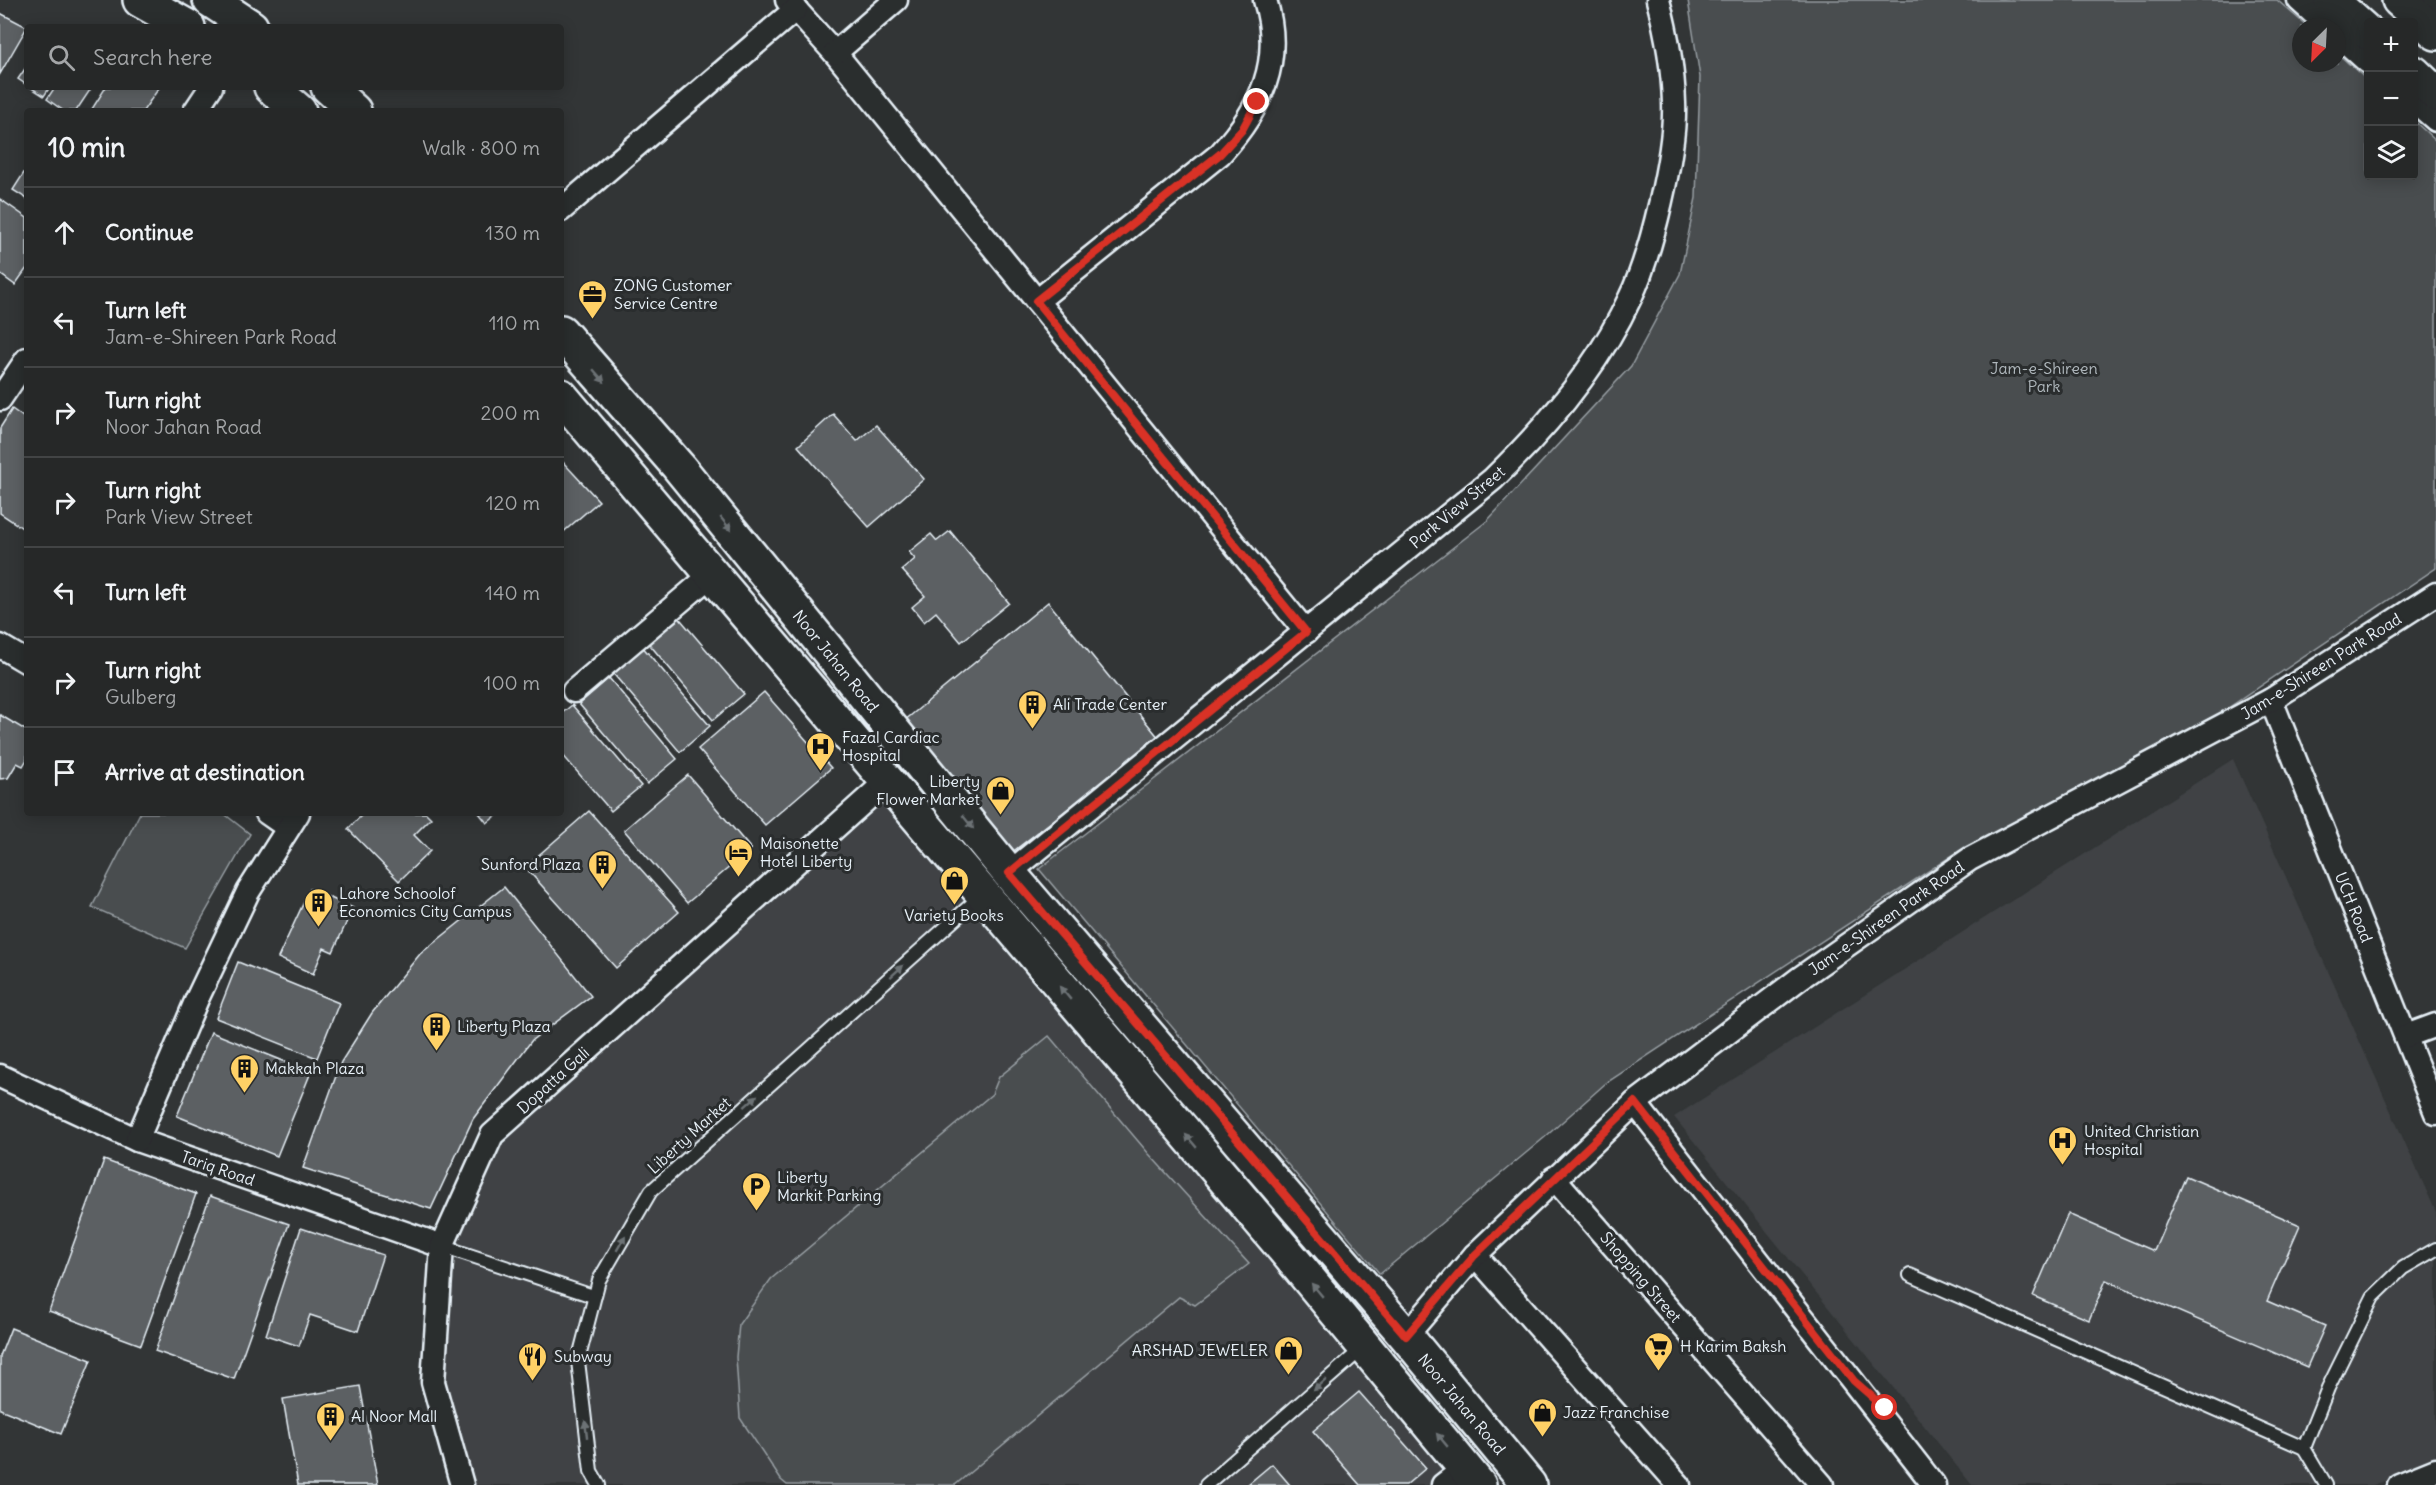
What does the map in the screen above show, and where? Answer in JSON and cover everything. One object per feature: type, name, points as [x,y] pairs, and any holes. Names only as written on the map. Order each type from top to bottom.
[{"type":"street","points":[[140,0],[183,24]]},
{"type":"street","points":[[210,0],[246,24]]},
{"type":"street","points":[[835,53],[896,0]]},
{"type":"street","points":[[1036,301],[1220,154],[1242,130],[1257,102],[1271,64],[1274,42],[1265,0]]},
{"type":"street","name":"Park View Street","points":[[1009,873],[1493,479],[1536,438],[1580,379],[1630,299],[1643,265],[1663,188],[1674,106],[1671,65],[1658,0]]},
{"type":"street","points":[[2299,0],[2319,18]]},
{"type":"street","points":[[2331,0],[2364,29]]},
{"type":"street","points":[[2399,0],[2436,33]]},
{"type":"street","points":[[2431,0],[2436,4]]},
{"type":"street","points":[[564,207],[792,4],[835,53],[1306,632]]},
{"type":"street","points":[[2346,42],[2364,58]]},
{"type":"street","points":[[2418,78],[2436,94]]},
{"type":"street","points":[[197,108],[209,90]]},
{"type":"street","points":[[274,90],[296,108]]},
{"type":"street","points":[[331,90],[351,108]]},
{"type":"street","points":[[2418,104],[2436,120]]},
{"type":"street","name":"Noor Jahan Road","points":[[564,335],[678,466],[1009,873],[1406,1336],[1529,1485]]},
{"type":"street","points":[[0,399],[24,363]]},
{"type":"street","points":[[564,400],[1364,1347],[1462,1479]]},
{"type":"street","points":[[574,691],[711,575]]},
{"type":"street","name":"Jam-e-Shireen Park Road","points":[[1406,1336],[1475,1255],[1635,1102],[1800,978],[1970,859],[2271,700],[2436,594]]},
{"type":"street","points":[[0,646],[24,660]]},
{"type":"street","name":"UCH Road","points":[[2271,700],[2436,1113]]},
{"type":"street","name":"Dopatta Gali","points":[[462,1485],[433,1382],[442,1246],[492,1135],[886,781]]},
{"type":"street","points":[[137,1140],[197,999],[248,892],[293,820],[278,816]]},
{"type":"street","points":[[2406,1036],[2436,1025]]},
{"type":"street","name":"Tariq Road","points":[[0,1076],[137,1140],[442,1246]]},
{"type":"street","points":[[1635,1102],[1934,1485]]},
{"type":"street","name":"Shopping Street","points":[[1554,1178],[1821,1485]]},
{"type":"street","points":[[1475,1255],[1679,1485]]},
{"type":"street","points":[[2399,1485],[2436,1470]]},
{"type":"lane","name":"Liberty Market","points":[[599,1485],[591,1471],[578,1360],[599,1280],[651,1191],[983,894]]},
{"type":"lane","points":[[442,1246],[593,1296]]},
{"type":"lane","points":[[2304,1448],[2328,1388],[2373,1297],[2403,1268],[2436,1249]]},
{"type":"lane","points":[[1910,1275],[2304,1448],[2326,1485]]},
{"type":"lane","points":[[1206,1485],[1364,1347]]},
{"type":"lane","points":[[1854,1381],[1885,1408],[1943,1485]]},
{"type":"shaded area","name":"United Christian Hospital","points":[[2233,759],[2436,1212],[2436,1463],[2373,1485],[1972,1485],[1674,1117]]},
{"type":"shaded area","points":[[884,786],[1465,1468],[1443,1485],[462,1485],[433,1382],[442,1246],[492,1135]]},
{"type":"green space","name":"Jam-e-Shireen Park","points":[[1688,0],[2277,0],[2298,18],[2292,18],[2292,72],[2346,72],[2346,61],[2364,77],[2364,180],[2418,180],[2418,125],[2436,141],[2436,568],[2222,712],[1959,851],[1606,1083],[1544,1138],[1380,1274],[1039,869],[1487,521],[1631,366],[1680,274],[1696,198],[1700,77]]},
{"type":"green space","points":[[138,816],[227,816],[250,834],[185,948],[92,907]]},
{"type":"green space","points":[[1049,1036],[1149,1154],[1249,1264],[1195,1305],[1179,1297],[955,1485],[787,1485],[781,1480],[740,1418],[736,1357],[739,1324],[771,1279],[992,1094],[999,1077]]},
{"type":"building","points":[[0,13],[24,25],[24,32],[0,74]]},
{"type":"building","points":[[24,70],[24,83],[18,79]]},
{"type":"building","points":[[35,90],[48,90],[44,96]]},
{"type":"building","points":[[53,90],[90,90],[78,108],[60,108],[47,99]]},
{"type":"building","points":[[104,90],[158,90],[145,108],[93,108]]},
{"type":"building","points":[[24,173],[24,197],[13,190]]},
{"type":"building","points":[[0,199],[24,216],[24,272],[15,285],[0,274]]},
{"type":"building","points":[[12,409],[24,418],[24,529],[0,513],[0,428]]},
{"type":"building","points":[[833,414],[857,441],[876,425],[924,479],[869,527],[798,446]]},
{"type":"building","points":[[564,463],[599,501],[564,531]]},
{"type":"building","points":[[950,531],[1009,603],[961,642],[936,612],[924,622],[912,607],[925,596],[902,570],[915,559],[909,552],[931,534],[937,541]]},
{"type":"building","name":"Ali Trade Center","points":[[1048,602],[1159,738],[1011,853],[904,721]]},
{"type":"building","points":[[675,613],[744,694],[713,720],[645,639]]},
{"type":"building","points":[[641,645],[710,726],[680,752],[611,671]]},
{"type":"building","points":[[609,678],[677,759],[647,784],[579,704]]},
{"type":"building","points":[[764,692],[831,768],[765,825],[698,749]]},
{"type":"building","points":[[572,705],[641,786],[611,811],[564,756],[564,712]]},
{"type":"building","points":[[0,715],[24,729],[24,764],[23,766],[17,763],[8,778],[0,779]]},
{"type":"building","points":[[688,775],[751,849],[687,903],[624,830]]},
{"type":"building","name":"Sunford Plaza","points":[[589,811],[679,912],[616,968],[525,867]]},
{"type":"building","points":[[361,816],[429,816],[431,818],[414,835],[430,851],[399,881],[348,829]]},
{"type":"building","points":[[481,816],[496,816],[487,823]]},
{"type":"building","name":"Liberty Plaza","points":[[504,887],[591,996],[532,1040],[473,1119],[431,1209],[303,1168],[341,1062],[372,1013],[420,954]]},
{"type":"building","name":"Lahore Schoolof Economics City Campus","points":[[310,889],[353,908],[333,952],[324,948],[313,974],[278,958]]},
{"type":"building","points":[[238,962],[339,1003],[317,1058],[216,1018]]},
{"type":"building","name":"Makkah Plaza","points":[[211,1032],[311,1072],[277,1156],[177,1116]]},
{"type":"building","points":[[104,1160],[196,1194],[141,1345],[49,1311]]},
{"type":"building","points":[[2186,1176],[2300,1225],[2267,1301],[2325,1326],[2307,1367],[2106,1280],[2089,1320],[2033,1296],[2068,1214],[2154,1251]]},
{"type":"building","points":[[210,1196],[289,1224],[234,1379],[155,1351]]},
{"type":"building","points":[[301,1228],[383,1255],[358,1331],[310,1315],[299,1346],[266,1335]]},
{"type":"building","points":[[11,1328],[91,1360],[61,1434],[0,1409],[0,1356]]},
{"type":"building","name":"Al Noor Mall","points":[[360,1386],[378,1485],[298,1485],[283,1399]]},
{"type":"building","points":[[1359,1392],[1426,1468],[1406,1485],[1360,1485],[1313,1431]]},
{"type":"building","points":[[1272,1464],[1290,1485],[1247,1485]]},
{"type":"place","name":"ZONG Customer Service Centre","points":[[593,320]]},
{"type":"place","name":"Ali Trade Center","points":[[1032,730]]},
{"type":"place","name":"Fazal Cardiac Hospital","points":[[821,772]]},
{"type":"place","name":"Liberty Flower Market","points":[[1001,816]]},
{"type":"place","name":"Maisonette Hotel Liberty","points":[[739,878]]},
{"type":"place","name":"Sunford Plaza","points":[[602,890]]},
{"type":"place","name":"Variety Books","points":[[954,906]]},
{"type":"place","name":"Lahore Schoolof Economics City Campus","points":[[318,928]]},
{"type":"place","name":"Liberty Plaza","points":[[436,1052]]},
{"type":"place","name":"Makkah Plaza","points":[[244,1094]]},
{"type":"place","name":"United Christian Hospital","points":[[2063,1166]]},
{"type":"place","name":"Liberty Markit Parking","points":[[756,1212]]},
{"type":"place","name":"H Karim Baksh","points":[[1659,1372]]},
{"type":"place","name":"ARSHAD JEWELER","points":[[1289,1376]]},
{"type":"place","name":"Subway","points":[[533,1382]]},
{"type":"place","name":"Jazz Franchise","points":[[1542,1438]]},
{"type":"place","name":"Al Noor Mall","points":[[330,1442]]},
{"type":"route","points":[[1257,102],[1242,130],[1220,154],[1036,301],[1306,632],[1009,873],[1406,1336],[1475,1255],[1635,1102],[1854,1381],[1885,1408]]}]
